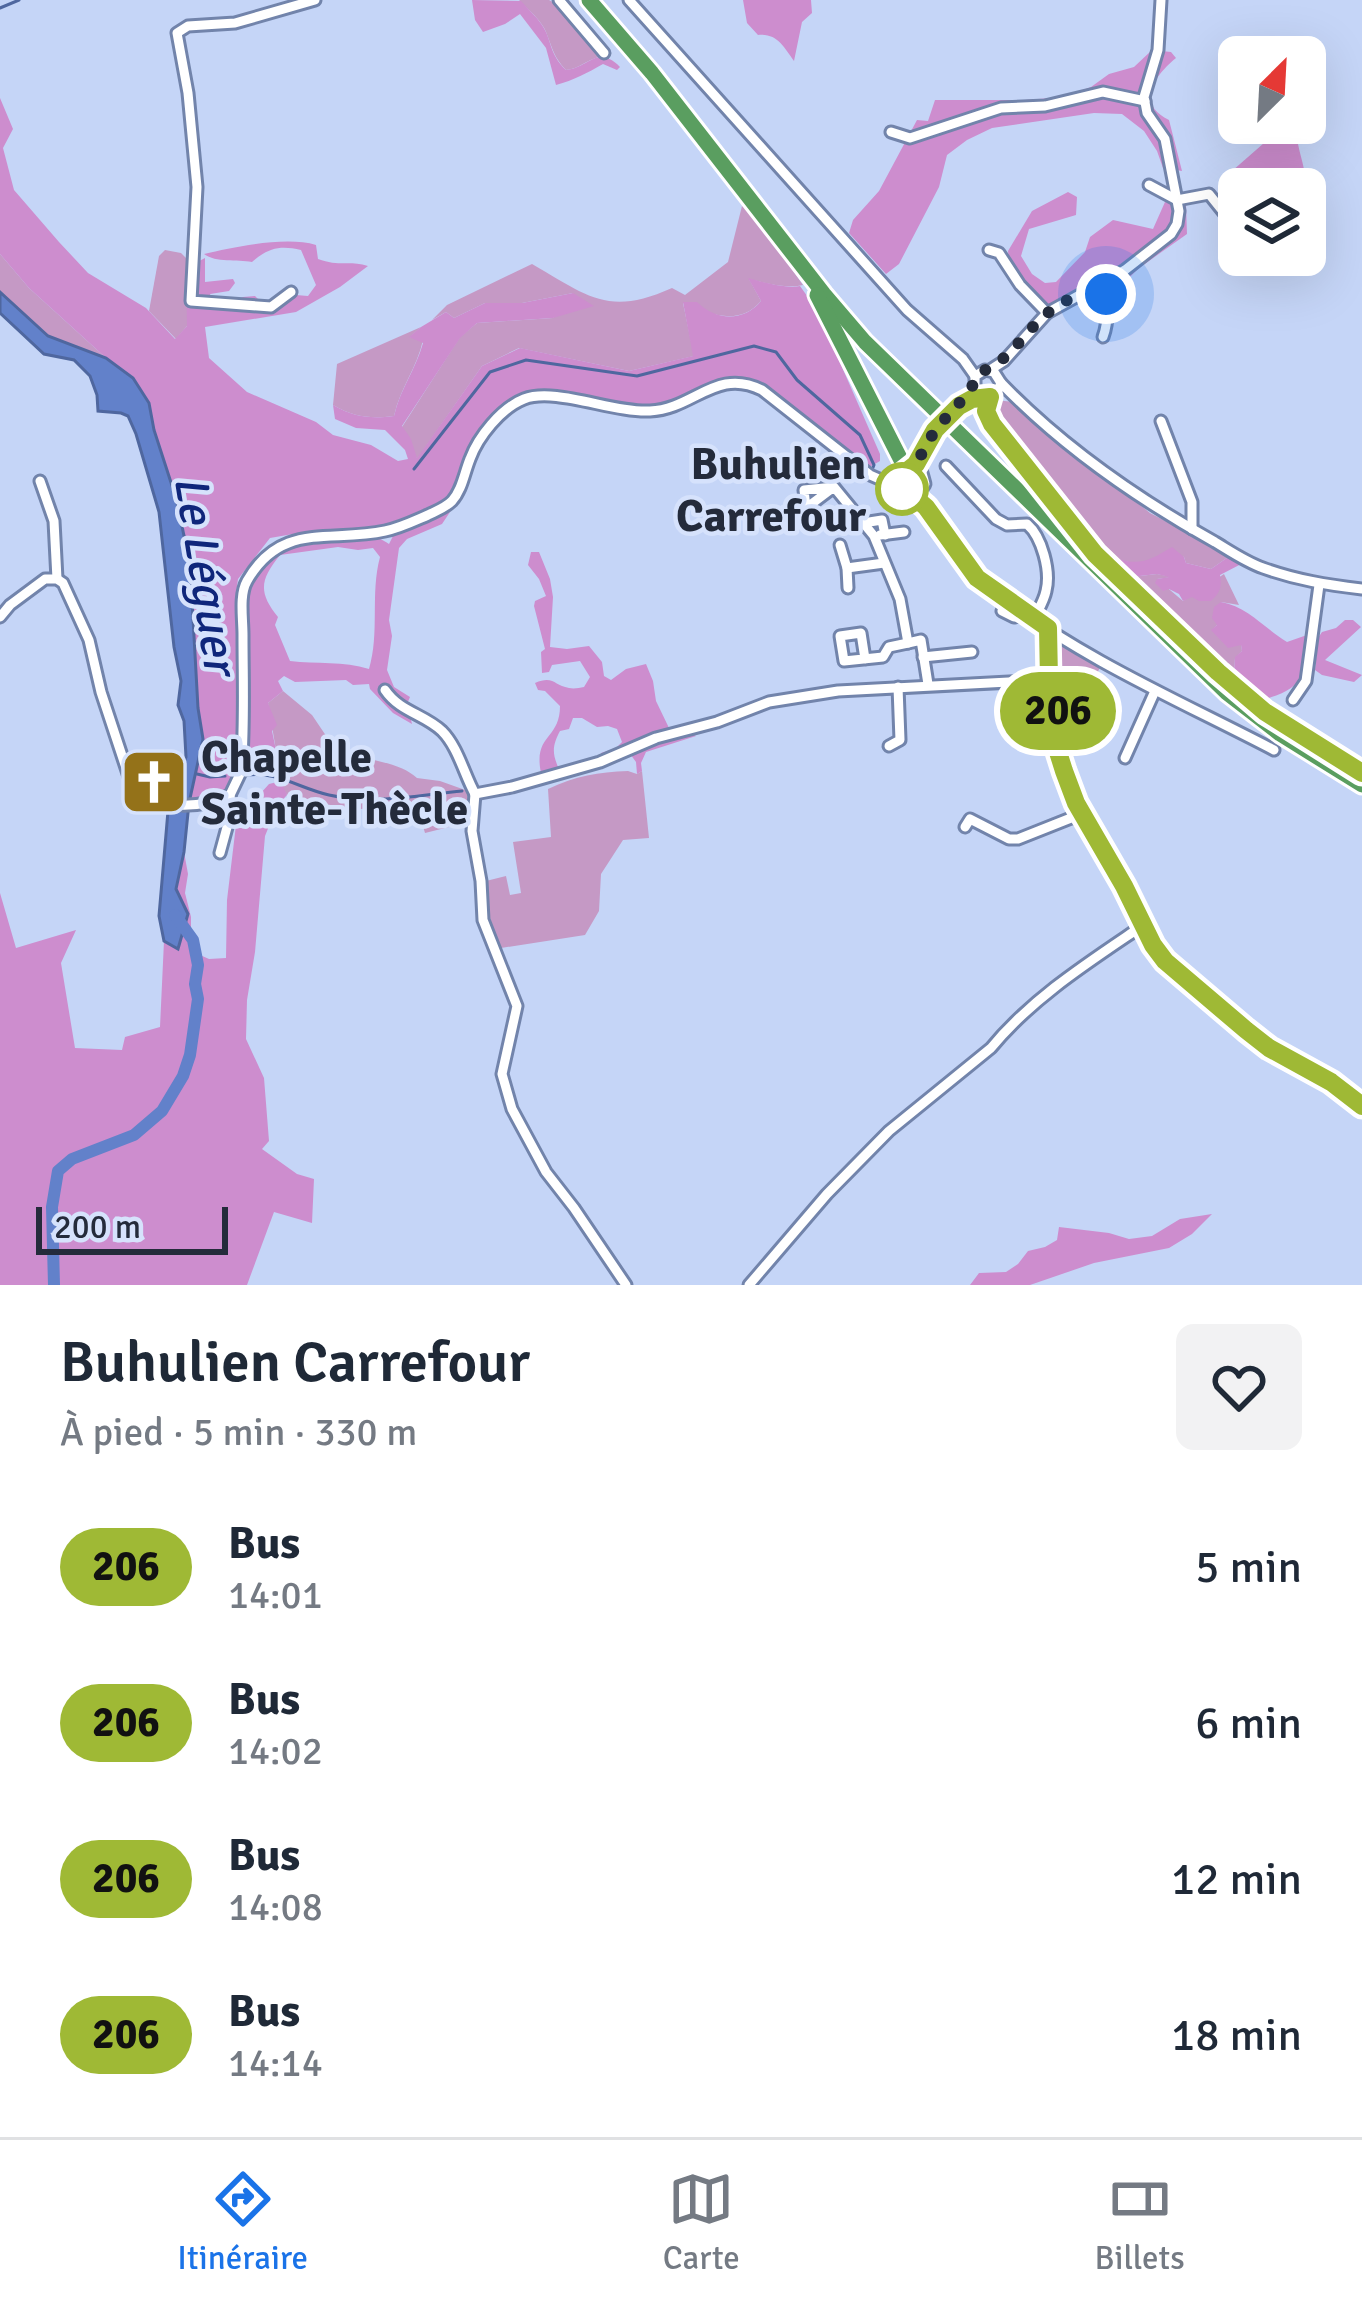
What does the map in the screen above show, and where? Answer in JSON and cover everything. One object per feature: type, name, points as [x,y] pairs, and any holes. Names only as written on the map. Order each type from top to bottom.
[{"type":"highway","points":[[589,0],[888,366],[1201,669],[1269,726],[1362,785]]},
{"type":"highway","points":[[601,0],[862,326],[932,398],[1245,695],[1362,773]]},
{"type":"highway","points":[[806,270],[902,462],[905,480]]},
{"type":"highway","points":[[988,383],[986,411],[992,424],[1095,554]]},
{"type":"street","points":[[291,292],[271,307],[191,302],[197,187],[177,33],[188,26],[235,22],[316,0]]},
{"type":"street","points":[[559,0],[604,53]]},
{"type":"street","points":[[629,0],[907,310],[988,383],[1017,399],[1106,472],[1192,530],[1258,566],[1319,584],[1362,589]]},
{"type":"street","points":[[905,480],[935,430],[988,383],[1047,314],[1125,270],[1172,234],[1179,211],[1165,139],[1147,113],[1145,101],[1158,50],[1161,0]]},
{"type":"street","points":[[891,132],[910,138],[1001,108],[1045,106],[1103,92],[1145,101]]},
{"type":"street","points":[[1149,185],[1177,200],[1209,194],[1218,205]]},
{"type":"street","points":[[989,250],[999,253],[1047,314]]},
{"type":"street","points":[[1102,283],[1106,294],[1102,337]]},
{"type":"street","points":[[220,853],[232,805],[230,795],[243,757],[243,590],[259,563],[290,540],[383,532],[446,506],[462,484],[475,448],[504,412],[522,400],[550,396],[616,409],[657,410],[717,385],[743,382],[763,390],[870,475],[884,482],[905,480],[919,470],[924,482]]},
{"type":"street","points":[[959,406],[970,391],[988,383]]},
{"type":"street","points":[[1160,422],[1192,502],[1192,530]]},
{"type":"street","points":[[922,455],[926,507]]},
{"type":"street","points":[[946,466],[996,519],[1034,529],[1048,581],[1030,617]]},
{"type":"street","points":[[905,480],[916,494],[924,482]]},
{"type":"street","points":[[905,480],[977,578],[1030,617],[1155,691],[1274,751]]},
{"type":"street","points":[[40,481],[53,521],[57,579]]},
{"type":"street","points":[[834,487],[863,523],[880,535],[904,532]]},
{"type":"street","points":[[880,535],[908,643]]},
{"type":"street","points":[[840,545],[848,588]]},
{"type":"street","points":[[847,568],[884,563]]},
{"type":"street","points":[[0,617],[45,579],[63,583],[89,640],[131,788],[140,797],[161,803],[195,805],[230,795]]},
{"type":"street","points":[[1293,700],[1306,681],[1319,584]]},
{"type":"street","points":[[1002,611],[1030,617]]},
{"type":"street","points":[[1048,628],[1049,680],[1059,705],[1058,752],[1076,803],[1142,926],[1165,961],[1246,1030],[1362,1106]]},
{"type":"street","points":[[865,659],[883,657],[889,647],[921,640],[928,685]]},
{"type":"street","points":[[923,657],[972,652]]},
{"type":"street","points":[[475,794],[600,762],[656,738],[769,702],[838,691],[1049,680]]},
{"type":"street","points":[[889,746],[900,740],[898,687]]},
{"type":"street","points":[[385,690],[399,706],[446,735],[475,794],[472,830],[483,920],[517,1006],[502,1074],[512,1109],[546,1172],[626,1285]]},
{"type":"street","points":[[1125,758],[1155,691]]},
{"type":"street","points":[[965,827],[970,819],[1018,839],[1071,818],[1087,822]]},
{"type":"street","points":[[749,1285],[889,1131],[1074,972],[1142,926]]},
{"type":"shaded area","points":[[472,0],[521,1],[542,25],[566,70],[599,57],[620,67],[603,64],[556,85],[546,48],[520,14],[483,32],[475,20]]},
{"type":"shaded area","points":[[519,0],[549,0],[558,5],[599,57],[566,70],[541,24]]},
{"type":"shaded area","points":[[743,0],[811,0],[812,13],[802,22],[794,61],[779,42],[758,35],[747,23]]},
{"type":"shaded area","points":[[1152,50],[1171,52],[1176,58],[1155,81],[1150,98],[1169,120],[1182,171],[1163,168],[1144,131],[1122,114],[1094,113],[992,128],[947,155],[939,187],[899,264],[886,274],[849,233],[853,220],[879,191],[917,120],[928,121],[935,100],[1064,97],[1134,67]]},
{"type":"shaded area","points":[[0,98],[13,129],[3,148],[14,190],[88,273],[146,308],[175,339],[187,326],[186,268],[205,258],[205,282],[233,279],[235,283],[229,291],[210,294],[212,306],[218,308],[255,296],[270,311],[296,295],[308,296],[316,285],[301,250],[275,249],[252,262],[204,254],[260,244],[304,243],[316,245],[318,259],[368,266],[296,312],[205,327],[209,358],[247,392],[316,422],[333,435],[371,445],[398,461],[408,459],[385,430],[356,428],[335,419],[333,405],[362,416],[394,416],[423,343],[409,337],[446,312],[454,318],[485,303],[522,303],[573,293],[594,306],[553,318],[477,323],[460,338],[402,426],[417,458],[482,366],[520,348],[629,371],[693,356],[683,302],[697,302],[721,316],[738,316],[761,301],[748,278],[800,286],[817,310],[880,461],[868,468],[759,382],[729,378],[658,405],[634,406],[550,392],[522,394],[496,413],[470,450],[451,496],[431,510],[375,529],[270,538],[238,579],[236,593],[239,766],[222,794],[189,803],[203,739],[184,530],[149,403],[133,378],[29,288],[0,254]]},
{"type":"shaded area","points":[[1263,144],[1298,144],[1304,168],[1235,168]]},
{"type":"shaded area","points":[[1068,192],[1077,197],[1076,215],[1029,229],[1021,256],[1032,274],[1045,283],[1056,282],[1085,252],[1090,237],[1113,220],[1153,229],[1165,202],[1186,205],[1187,234],[1121,283],[1117,285],[1108,275],[1045,307],[1022,283],[1008,251],[1032,211]]},
{"type":"shaded area","points":[[742,206],[753,213],[803,285],[749,279],[761,301],[734,316],[683,303],[694,356],[629,371],[519,348],[482,366],[417,459],[402,427],[460,337],[477,323],[553,318],[573,293],[522,303],[485,303],[454,318],[446,312],[432,320],[447,305],[532,264],[599,299],[631,301],[672,288],[685,295],[728,262]]},
{"type":"shaded area","points":[[165,250],[181,253],[188,260],[187,326],[176,339],[149,311],[159,256]]},
{"type":"shaded area","points":[[0,254],[29,288],[106,358],[48,336],[0,292]]},
{"type":"shaded area","points":[[421,327],[410,337],[423,340],[394,416],[362,416],[333,405],[337,364]]},
{"type":"shaded area","points":[[995,400],[1014,402],[1150,513],[1231,555],[1211,569],[1186,563],[1184,557],[1166,551],[1154,559],[1134,562],[1107,553],[1011,436],[993,411]]},
{"type":"shaded area","points":[[452,509],[442,524],[407,539],[399,548],[387,670],[394,687],[410,697],[412,724],[393,713],[369,684],[295,682],[284,676],[278,681],[283,691],[268,703],[277,725],[272,731],[276,750],[271,770],[246,770],[247,588],[280,550],[361,539],[389,544],[394,534]],"holes":[[[338,547],[373,548],[380,557],[369,669],[290,661],[275,625],[278,617],[265,593],[268,572],[280,555]]]},
{"type":"shaded area","points":[[1172,547],[1186,563],[1211,569],[1231,555],[1245,562],[1220,575],[1220,589],[1211,601],[1192,597],[1183,601],[1179,594],[1163,591],[1155,583],[1169,577],[1131,577],[1116,558],[1146,560]]},
{"type":"shaded area","points":[[531,552],[539,552],[550,579],[550,647],[589,646],[602,662],[604,676],[611,680],[626,669],[646,664],[669,728],[681,726],[696,736],[646,752],[637,774],[636,762],[625,747],[601,757],[622,742],[617,729],[573,718],[569,729],[560,731],[555,741],[559,769],[541,773],[541,751],[556,725],[560,706],[535,683],[550,681],[576,688],[584,687],[590,677],[580,661],[552,665],[542,673],[545,649],[534,606],[546,596],[528,565]]},
{"type":"shaded area","points":[[1224,574],[1239,605],[1221,602],[1212,630],[1228,647],[1241,644],[1234,672],[1131,577],[1173,577],[1157,579],[1183,601]]},
{"type":"shaded area","points":[[1221,602],[1248,613],[1287,642],[1307,635],[1304,669],[1289,690],[1265,699],[1234,672],[1241,645],[1228,648],[1211,630],[1217,625],[1212,618],[1214,607]]},
{"type":"shaded area","points":[[1345,620],[1361,627],[1325,660],[1362,675],[1354,682],[1315,670],[1318,638]]},
{"type":"shaded area","points":[[1057,640],[1100,667],[1089,693],[1094,708],[1064,706],[1053,677],[1051,644]]},
{"type":"shaded area","points":[[283,691],[312,715],[337,752],[390,764],[417,778],[468,791],[467,819],[425,833],[416,803],[352,810],[287,795],[271,770],[276,750],[268,703]]},
{"type":"shaded area","points":[[642,771],[649,838],[623,840],[601,874],[599,911],[585,935],[501,948],[489,915],[486,881],[506,876],[510,895],[521,893],[513,842],[551,837],[548,789],[587,776]]},
{"type":"shaded area","points":[[281,781],[287,795],[277,806],[265,836],[246,1039],[264,1078],[269,1141],[262,1149],[297,1174],[314,1179],[312,1223],[274,1212],[247,1285],[0,1285],[0,893],[16,948],[76,930],[61,963],[75,1048],[122,1050],[125,1037],[160,1027],[164,941],[171,946],[187,914],[176,890],[184,852],[191,951],[209,959],[226,958],[236,825],[269,784]]},
{"type":"shaded area","points":[[1212,1214],[1169,1248],[1094,1263],[1030,1285],[970,1285],[979,1273],[1006,1272],[1028,1251],[1057,1240],[1059,1227],[1129,1239],[1152,1236],[1180,1219]]},
{"type":"water","points":[[0,292],[48,336],[106,358],[133,378],[149,403],[176,498],[190,564],[203,739],[176,889],[188,914],[178,949],[164,941],[159,916],[168,811],[186,757],[159,512],[128,416],[98,411],[90,376],[74,360],[44,354],[0,313]]},
{"type":"waterway","points":[[0,8],[19,0]]},
{"type":"waterway","points":[[414,469],[490,372],[526,360],[637,376],[754,346],[776,352],[797,380],[860,435],[872,470]]},
{"type":"waterway","points":[[197,774],[225,776]]},
{"type":"waterway","points":[[247,775],[362,799],[462,791]]},
{"type":"waterway","name":"Le Léguer","points":[[54,1285],[52,1207],[58,1171],[72,1159],[134,1135],[162,1111],[190,1055],[198,965],[193,940],[175,915]]},
{"type":"bus line","name":"206","points":[[1362,773],[1245,695],[1095,554],[992,424],[986,411],[990,397],[959,406],[935,430],[916,464],[902,475],[902,489],[926,507],[977,578],[1048,628],[1049,680],[1059,705],[1056,731],[1064,771],[1076,803],[1165,961],[1269,1048],[1331,1082],[1362,1106]]},
{"type":"place","name":"Buhulien Carrefour","points":[[902,489]]},
{"type":"place","name":"Chapelle Sainte-Thècle","points":[[154,782]]},
{"type":"route","points":[[902,489],[902,475],[916,464],[927,441],[959,406],[978,373],[1004,361],[1047,314],[1069,300],[1102,283],[1106,294]]}]
